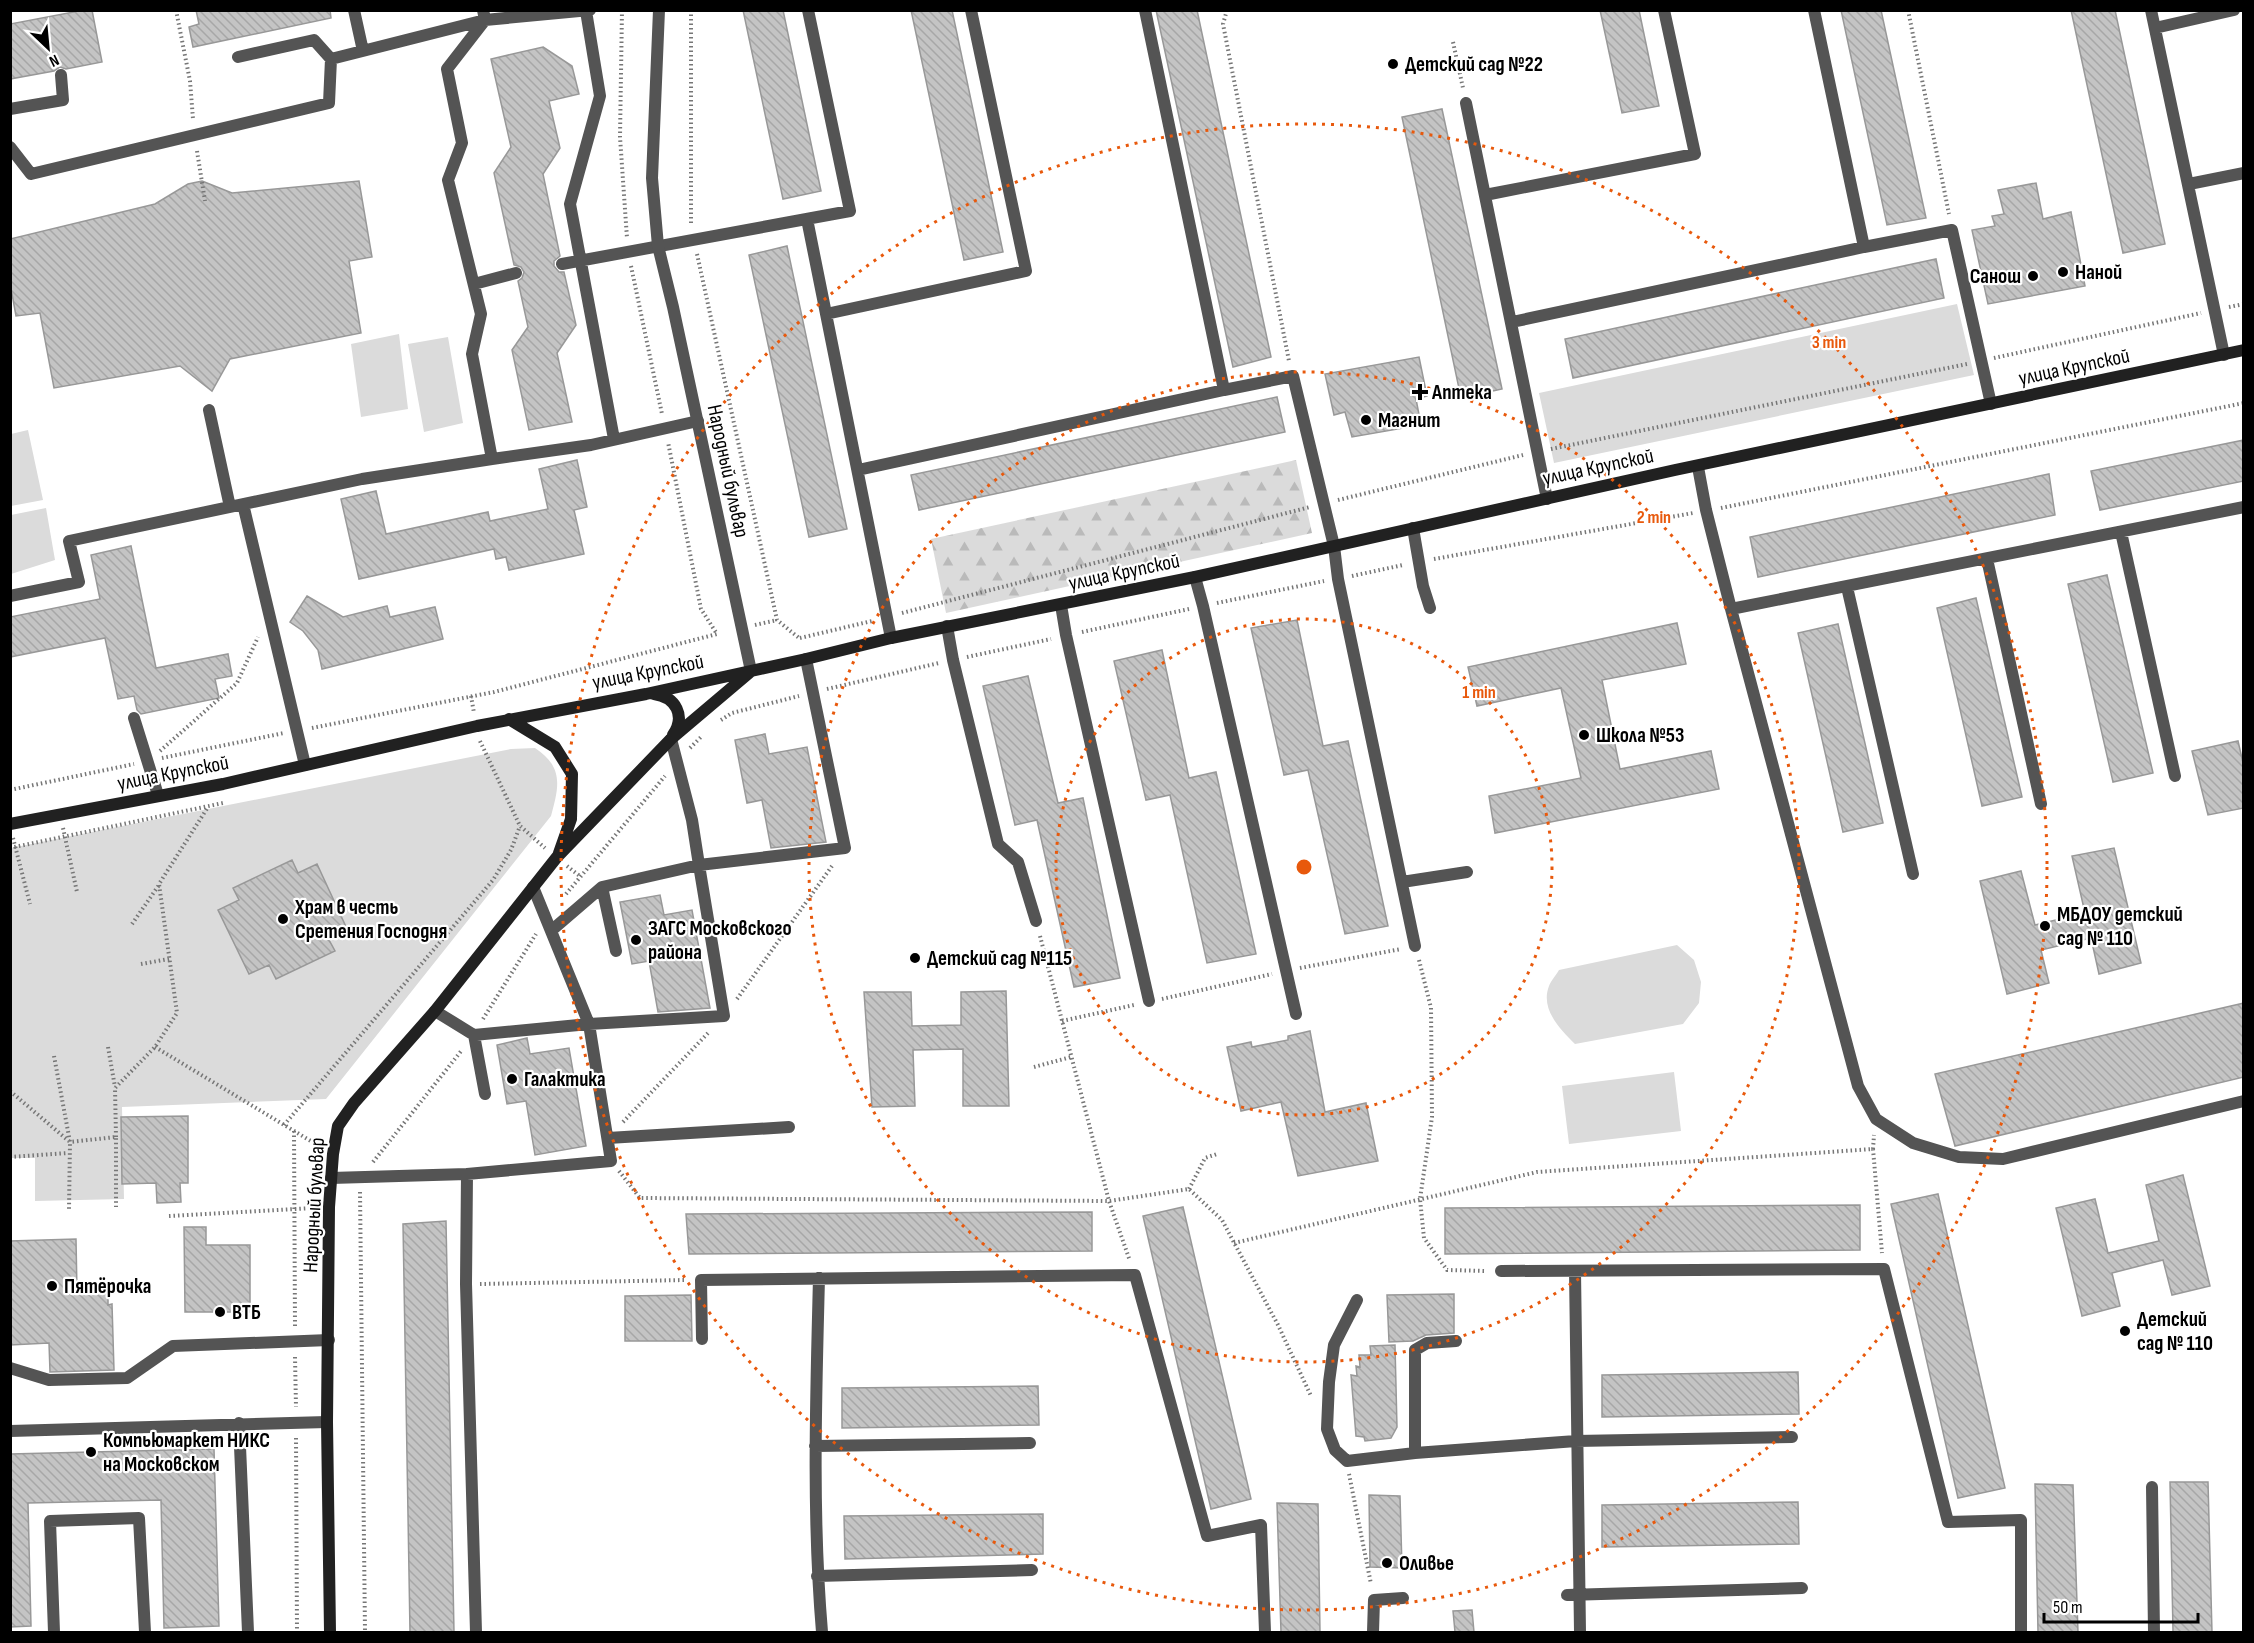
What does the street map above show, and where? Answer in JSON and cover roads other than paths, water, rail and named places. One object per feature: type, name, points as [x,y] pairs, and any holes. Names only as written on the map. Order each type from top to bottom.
[{"type":"street","points":[[354,10],[363,51]]},
{"type":"street","name":"Народный бульвар","points":[[330,1632],[327,1422],[329,1207],[333,1154],[338,1126],[354,1103],[435,1011],[557,857],[671,738],[751,671],[658,246],[652,178],[659,10]]},
{"type":"street","points":[[562,264],[850,211],[808,10]]},
{"type":"street","points":[[826,314],[1026,271],[971,10]]},
{"type":"street","points":[[1145,10],[1224,390]]},
{"type":"street","points":[[1485,195],[1695,154],[1664,10]]},
{"type":"street","points":[[1814,10],[1864,247]]},
{"type":"street","points":[[2151,10],[2224,355]]},
{"type":"street","points":[[2155,28],[2234,10]]},
{"type":"street","points":[[331,59],[484,15],[588,11],[600,96],[570,204],[614,439]]},
{"type":"street","points":[[484,15],[447,69],[462,143],[448,180],[481,314],[472,354],[492,459]]},
{"type":"street","points":[[10,147],[31,174],[329,103],[331,59],[314,40],[238,57]]},
{"type":"street","points":[[10,109],[63,100],[61,75]]},
{"type":"street","points":[[1466,103],[1546,499]]},
{"type":"street","points":[[2189,184],[2244,173]]},
{"type":"street","points":[[807,219],[891,638]]},
{"type":"street","points":[[1512,322],[1952,230],[1991,404]]},
{"type":"street","points":[[474,284],[516,273]]},
{"type":"street","name":"улица Крупской","points":[[11,824],[223,784],[509,719],[646,693],[947,626],[1195,577],[1546,499],[2244,350]]},
{"type":"street","points":[[858,470],[1293,376],[1334,546],[1338,579],[1415,946]]},
{"type":"street","points":[[209,410],[230,507]]},
{"type":"street","points":[[10,596],[79,582],[69,541],[362,479],[614,439],[698,421]]},
{"type":"street","points":[[1698,467],[1706,510],[1731,609],[1858,1086],[1876,1119],[1913,1143],[1959,1157],[2003,1160],[2244,1101]]},
{"type":"street","points":[[243,504],[305,765]]},
{"type":"street","points":[[1731,609],[2244,507]]},
{"type":"street","points":[[1413,528],[1422,585],[1430,608]]},
{"type":"street","points":[[2121,532],[2175,776]]},
{"type":"street","points":[[1987,559],[2041,804]]},
{"type":"street","points":[[1195,577],[1296,1014]]},
{"type":"street","points":[[1847,587],[1913,874]]},
{"type":"street","points":[[1061,605],[1149,1001]]},
{"type":"street","points":[[947,626],[953,660],[998,844],[1018,862],[1036,921]]},
{"type":"street","points":[[552,930],[602,887],[699,865],[844,848],[806,659]]},
{"type":"street","points":[[435,1011],[474,1035],[589,1024],[724,1016],[692,820],[671,738],[679,726],[679,716],[673,702],[666,696],[646,693]]},
{"type":"street","points":[[134,718],[158,795]]},
{"type":"street","name":"Народный бульвар","points":[[509,719],[555,747],[572,774],[571,819],[557,857]]},
{"type":"street","points":[[1402,882],[1467,872]]},
{"type":"street","points":[[331,1178],[467,1174],[611,1161],[589,1024],[533,887]]},
{"type":"street","points":[[602,887],[616,951]]},
{"type":"street","points":[[474,1035],[485,1095]]},
{"type":"street","points":[[608,1138],[789,1127]]},
{"type":"street","points":[[467,1174],[466,1284],[476,1632]]},
{"type":"street","points":[[1501,1271],[1884,1269],[1948,1522],[2021,1520],[2021,1632]]},
{"type":"street","points":[[1575,1271],[1576,1441],[1573,1595],[1580,1632]]},
{"type":"street","points":[[702,1339],[701,1280],[1135,1275],[1207,1536],[1261,1525],[1265,1632]]},
{"type":"street","points":[[819,1278],[815,1446],[817,1576],[822,1632]]},
{"type":"street","points":[[1358,1300],[1334,1345],[1329,1382],[1327,1429],[1335,1450],[1347,1461],[1415,1453],[1576,1441],[1792,1437]]},
{"type":"street","points":[[10,1368],[49,1380],[127,1378],[173,1346],[329,1340]]},
{"type":"street","points":[[1415,1453],[1415,1350],[1427,1342],[1456,1341]]},
{"type":"street","points":[[10,1431],[327,1422]]},
{"type":"street","points":[[239,1423],[248,1632]]},
{"type":"street","points":[[815,1446],[1030,1443]]},
{"type":"street","points":[[2152,1487],[2154,1632]]},
{"type":"street","points":[[54,1632],[50,1521],[139,1518],[145,1632]]},
{"type":"street","points":[[817,1576],[1032,1570]]},
{"type":"street","points":[[1573,1595],[1802,1588]]},
{"type":"street","points":[[1373,1632],[1374,1600],[1403,1598]]},
{"type":"place","name":"Детский сад №22","points":[[1393,64]]},
{"type":"place","name":"Наной","points":[[2063,272]]},
{"type":"place","name":"Санош","points":[[2033,276]]},
{"type":"place","name":"Аптека","points":[[1420,392]]},
{"type":"place","name":"Магнит","points":[[1366,420]]},
{"type":"place","name":"Школа №53","points":[[1584,735]]},
{"type":"place","name":"Храм в честь Сретения Господня","points":[[283,919]]},
{"type":"place","name":"МБДОУ детский сад № 110","points":[[2045,926]]},
{"type":"place","name":"ЗАГС Московского района","points":[[636,940]]},
{"type":"place","name":"Детский сад №115","points":[[915,958]]},
{"type":"place","name":"Галактика","points":[[512,1079]]},
{"type":"place","name":"Пятёрочка","points":[[52,1286]]},
{"type":"place","name":"ВТБ","points":[[220,1312]]},
{"type":"place","name":"Детский сад № 110","points":[[2125,1331]]},
{"type":"place","name":"Компьюмаркет НИКС на Московском","points":[[91,1452]]},
{"type":"place","name":"Оливье","points":[[1387,1563]]}]
